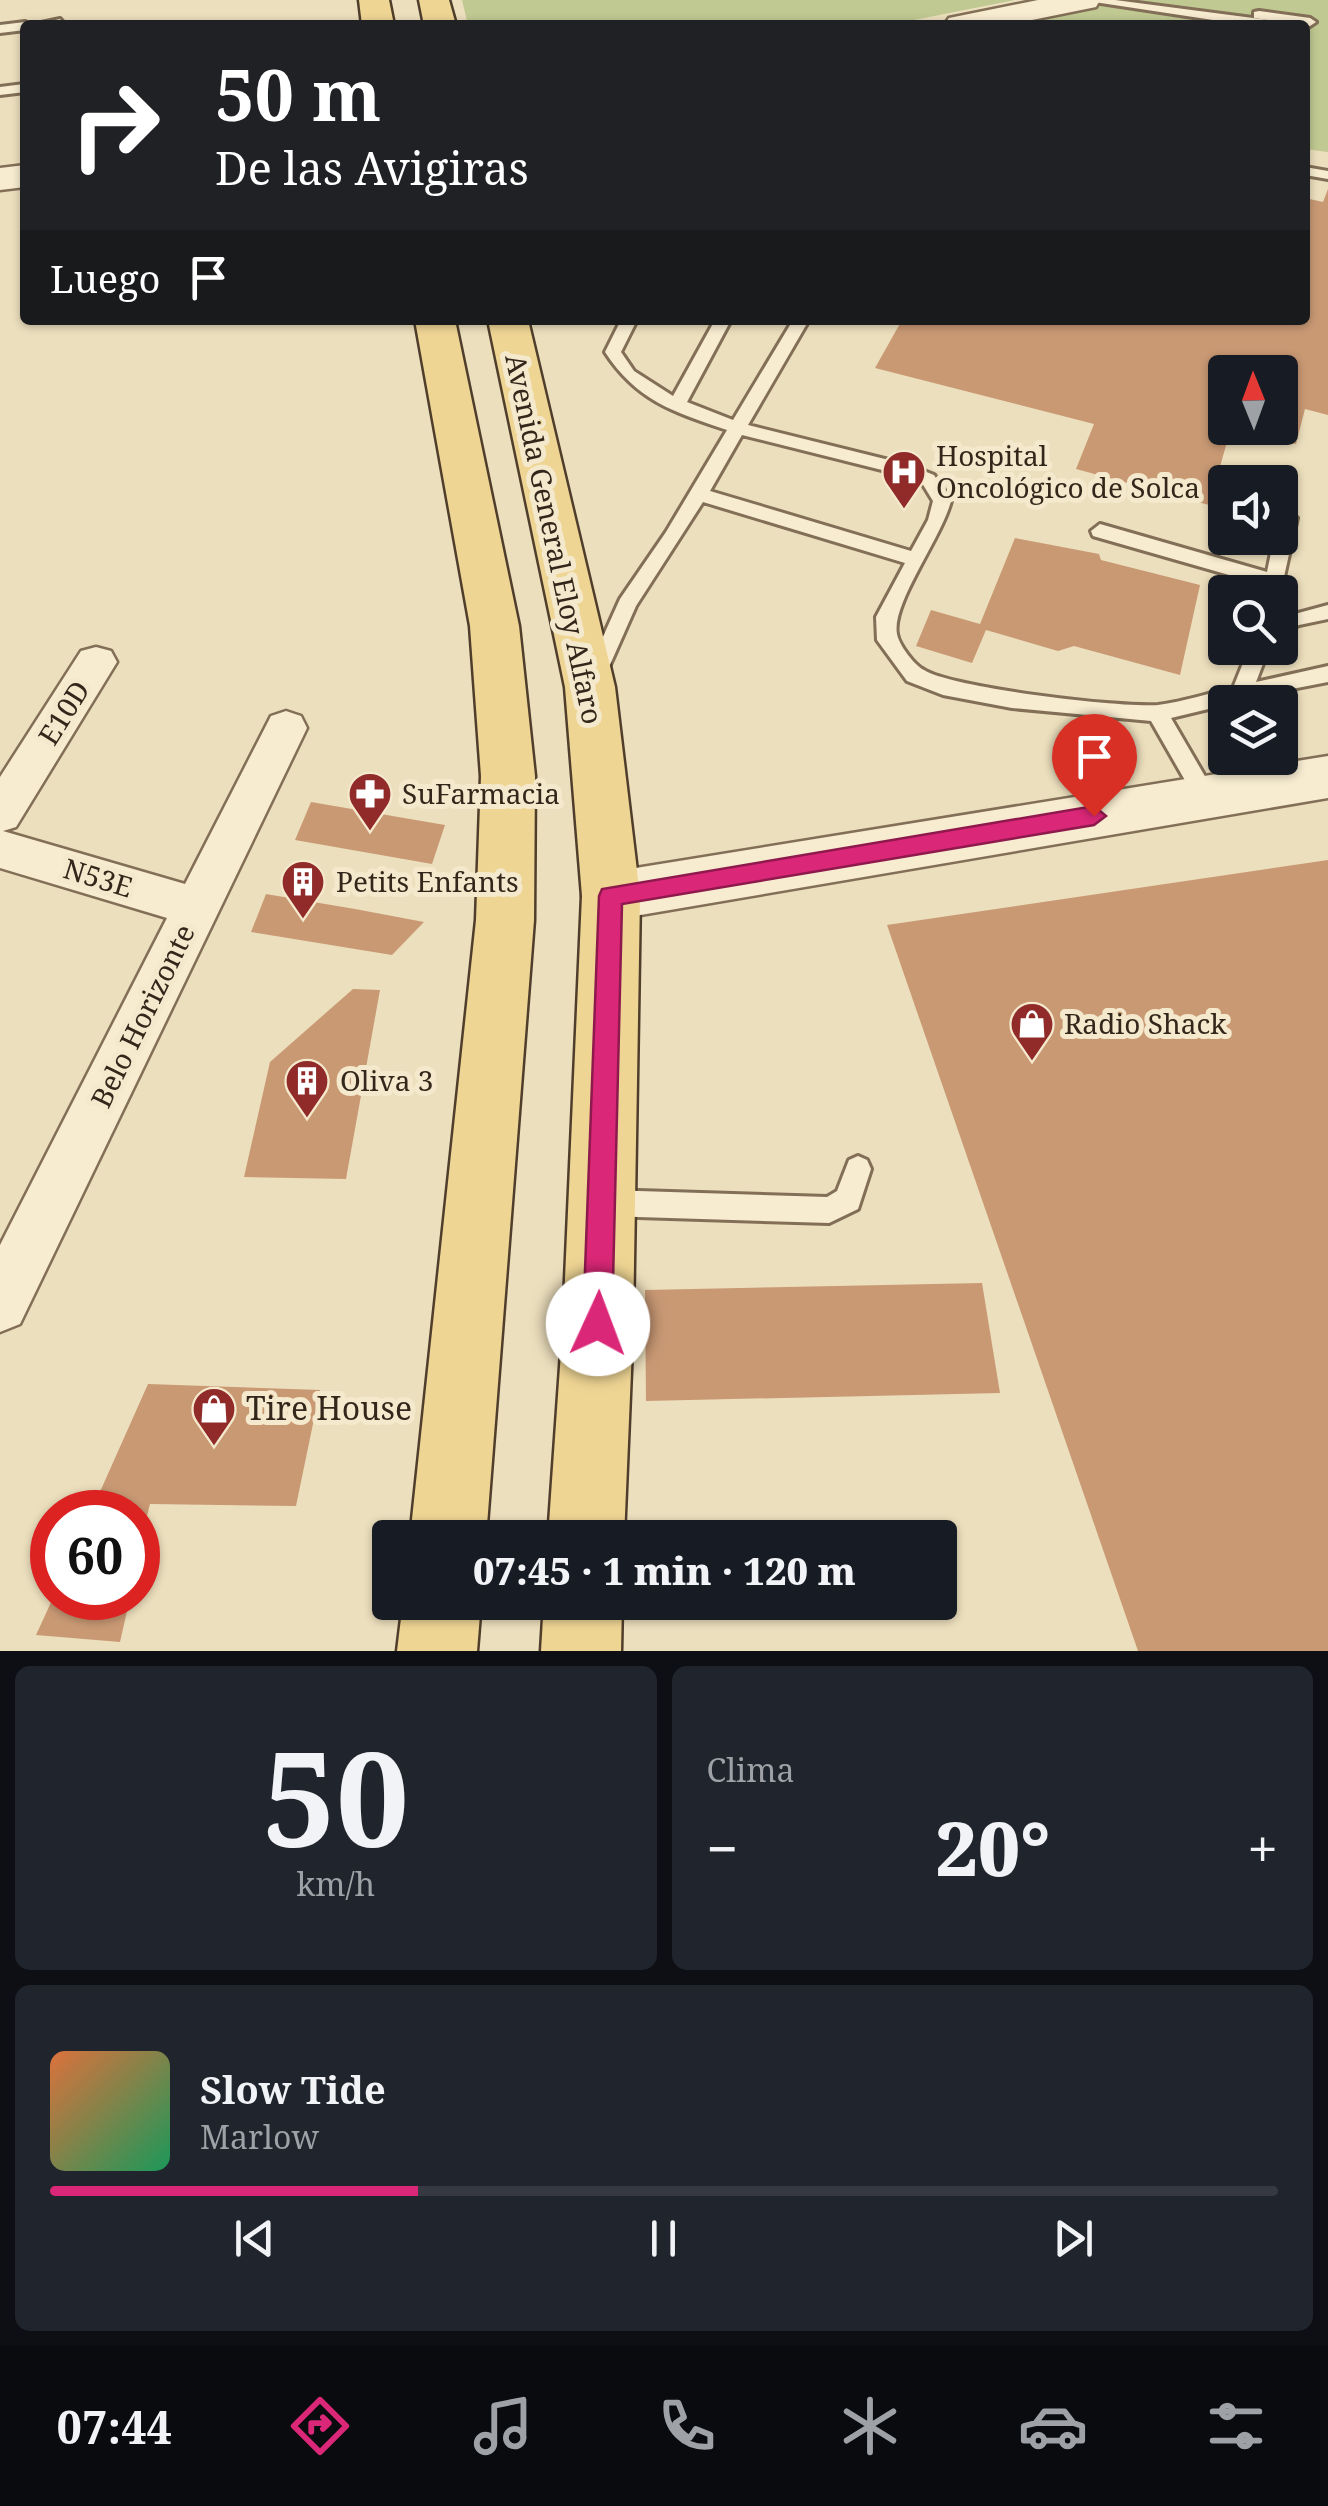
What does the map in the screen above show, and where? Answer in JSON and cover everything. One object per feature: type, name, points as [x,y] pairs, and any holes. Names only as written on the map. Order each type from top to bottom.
[{"type":"main road","points":[[436,325],[481,550],[506,727],[508,819],[505,920],[450,1520]]},
{"type":"main road","name":"Avenida General Eloy Alfaro","points":[[509,325],[590,687],[611,896],[587,1520]]},
{"type":"main road","points":[[438,1651],[441,1620]]},
{"type":"main road","points":[[581,1651],[582,1620]]},
{"type":"street","points":[[985,20],[1086,0]]},
{"type":"street","name":"E10D","points":[[0,814],[96,662]]},
{"type":"street","name":"Belo Horizonte","points":[[0,1304],[286,728]]},
{"type":"street","points":[[611,896],[1328,777]]},
{"type":"street","name":"N53E","points":[[0,849],[196,908]]},
{"type":"lane","points":[[1086,0],[1289,20]]},
{"type":"lane","points":[[1153,0],[1248,20]]},
{"type":"lane","points":[[626,325],[613,352],[616,365],[641,389],[676,406],[736,426],[928,479],[942,501],[937,520],[886,617],[887,640],[914,675],[942,687],[1012,700],[1157,713],[1208,700]]},
{"type":"lane","points":[[676,406],[720,325]]},
{"type":"lane","points":[[590,687],[627,604],[797,325]]},
{"type":"lane","points":[[696,493],[915,559]]},
{"type":"lane","points":[[1100,531],[1236,575]]},
{"type":"lane","points":[[1298,618],[1328,612]]},
{"type":"lane","points":[[1275,685],[1328,674]]},
{"type":"lane","points":[[1157,713],[1206,797]]},
{"type":"lane","points":[[602,1203],[829,1210],[848,1200],[858,1169]]},
{"type":"green space","points":[[462,0],[1015,0],[914,20],[467,20]]},
{"type":"green space","points":[[1085,0],[1328,0],[1328,152],[1310,150],[1310,20],[985,20]]},
{"type":"building","points":[[1328,189],[1328,415],[1305,409],[1298,436],[1298,355],[1208,355],[1208,445],[1226,445],[1220,465],[1208,465],[1208,505],[1076,469],[1094,424],[875,368],[899,325],[1310,325],[1310,199],[1323,202]]},
{"type":"building","points":[[1015,538],[1099,554],[1101,560],[1200,585],[1180,675],[1074,646],[1058,651],[986,630],[972,663],[916,646],[931,610],[980,624]]},
{"type":"building","name":"SuFarmacia","points":[[311,802],[445,825],[432,864],[295,840]]},
{"type":"building","points":[[1328,860],[1328,1651],[1138,1651],[887,925]]},
{"type":"building","name":"Petits Enfants","points":[[266,894],[424,922],[392,955],[251,932]]},
{"type":"building","name":"Oliva 3","points":[[353,989],[380,990],[346,1179],[244,1177],[270,1062]]},
{"type":"building","points":[[982,1283],[1000,1393],[646,1401],[645,1290]]},
{"type":"building","name":"Tire House","points":[[148,1384],[320,1390],[296,1506],[160,1504],[160,1490],[101,1490]]},
{"type":"building","points":[[43,1620],[125,1620],[120,1642],[36,1635]]},
{"type":"place","name":"Hospital Oncológico de Solca","points":[[904,510]]},
{"type":"place","name":"SuFarmacia","points":[[370,832]]},
{"type":"place","name":"Petits Enfants","points":[[303,920]]},
{"type":"place","name":"Radio Shack","points":[[1032,1062]]},
{"type":"place","name":"Oliva 3","points":[[307,1119]]},
{"type":"place","name":"Tire House","points":[[214,1447]]},
{"type":"route","points":[[598,1324],[611,896],[1094,816]]}]
